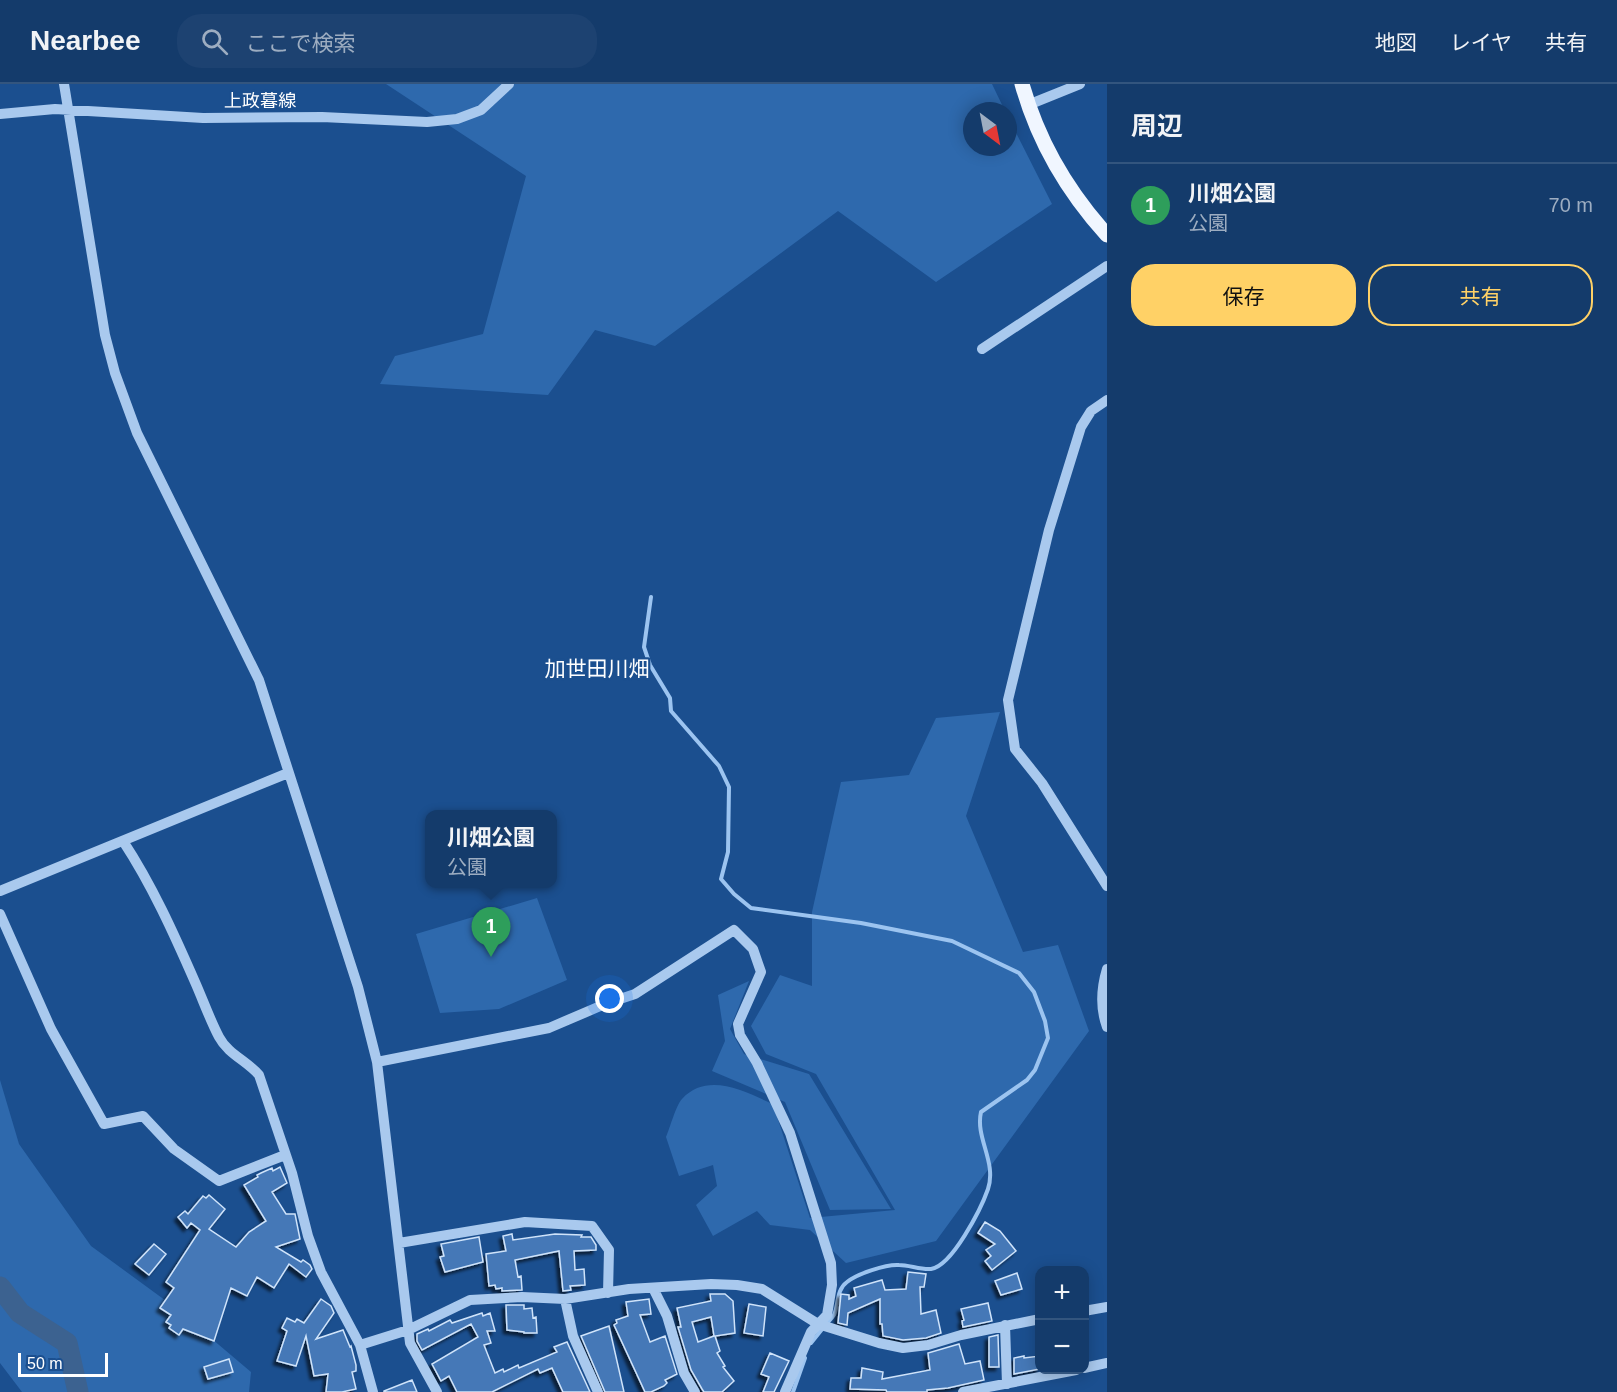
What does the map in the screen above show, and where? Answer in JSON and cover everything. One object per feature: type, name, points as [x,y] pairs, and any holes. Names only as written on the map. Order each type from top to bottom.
[{"type":"main road","points":[[1022,84],[1042,140],[1058,170],[1085,212],[1107,235]]},
{"type":"street","points":[[64,84],[105,335],[115,373],[137,433],[259,680],[358,987],[377,1062],[410,1343],[437,1392]]},
{"type":"street","name":"上政暮線","points":[[0,114],[55,109],[203,118],[322,117],[427,122],[457,119],[481,110],[510,84]]},
{"type":"street","points":[[1028,105],[1080,84]]},
{"type":"street","points":[[982,349],[1107,266]]},
{"type":"street","points":[[1107,400],[1091,411],[1081,427],[1049,530],[1008,700],[1015,749],[1042,783],[1107,886]]},
{"type":"street","points":[[0,891],[288,773]]},
{"type":"street","points":[[123,841],[142,869],[220,1039],[231,1052],[259,1075],[292,1173],[308,1236],[321,1272],[360,1345],[373,1392]]},
{"type":"street","points":[[0,914],[51,1029],[104,1125],[143,1116],[174,1149],[219,1181],[285,1155]]},
{"type":"street","points":[[377,1062],[549,1028],[635,994],[734,930],[753,949],[761,972],[738,1024],[740,1035],[757,1063],[790,1133],[831,1263],[832,1285],[827,1315],[811,1332],[785,1392]]},
{"type":"street","points":[[1107,969],[1101,1006],[1107,1027]]},
{"type":"street","points":[[399,1243],[525,1222],[592,1227],[609,1250],[608,1293]]},
{"type":"street","points":[[360,1345],[408,1330],[470,1300],[522,1297],[565,1299],[653,1288],[711,1284],[762,1289],[818,1324],[903,1348],[928,1345],[961,1335],[1035,1320]]},
{"type":"street","points":[[653,1288],[667,1316],[684,1373],[695,1392]]},
{"type":"street","points":[[565,1299],[573,1336],[598,1392]]},
{"type":"street","points":[[1089,1310],[1107,1307]]},
{"type":"street","points":[[1005,1325],[1007,1384]]},
{"type":"street","points":[[1089,1367],[1107,1363]]},
{"type":"street","points":[[963,1392],[1056,1374]]},
{"type":"shaded area","points":[[386,84],[992,84],[1001,102],[963,102],[963,156],[1017,156],[1017,135],[1052,204],[936,282],[838,211],[655,346],[595,330],[548,395],[380,384],[395,356],[483,334],[526,176]]},
{"type":"shaded area","points":[[1000,712],[966,816],[1023,952],[1058,945],[1089,1031],[936,1241],[846,1263],[810,1230],[770,1225],[757,1211],[713,1236],[696,1205],[717,1186],[713,1165],[679,1176],[666,1137],[682,1099],[703,1086],[727,1086],[773,1104],[810,1218],[895,1210],[816,1074],[766,1054],[751,1026],[780,975],[812,986],[812,912],[841,782],[909,775],[936,718]]},
{"type":"shaded area","points":[[537,898],[567,980],[499,1009],[440,1013],[416,934]]},
{"type":"shaded area","points":[[749,981],[730,1029],[744,1054],[809,1074],[891,1209],[830,1210],[785,1102],[712,1071],[725,1041],[718,995]]},
{"type":"shaded area","points":[[0,1080],[19,1144],[91,1246],[173,1306],[251,1372],[249,1392],[22,1392],[0,1363]]},
{"type":"building","points":[[280,1167],[287,1183],[272,1192],[286,1214],[295,1214],[300,1239],[276,1247],[301,1262],[303,1260],[312,1269],[306,1277],[289,1264],[274,1288],[257,1277],[247,1296],[231,1288],[214,1341],[183,1329],[179,1335],[169,1328],[171,1325],[166,1322],[171,1315],[160,1308],[174,1288],[166,1282],[200,1230],[191,1223],[187,1228],[178,1217],[185,1211],[188,1214],[203,1196],[206,1198],[209,1195],[225,1209],[209,1229],[236,1247],[249,1232],[266,1221],[244,1185],[261,1173]]},
{"type":"building","points":[[985,1222],[1000,1231],[1016,1251],[992,1270],[985,1261],[991,1256],[986,1250],[995,1244],[978,1233]]},
{"type":"building","points":[[512,1234],[513,1240],[555,1234],[591,1237],[596,1250],[574,1251],[575,1270],[584,1269],[585,1285],[570,1286],[571,1290],[563,1291],[559,1251],[515,1260],[518,1277],[521,1276],[522,1290],[502,1291],[502,1288],[496,1289],[495,1285],[489,1286],[486,1254],[506,1251],[503,1236]]},
{"type":"building","points":[[479,1237],[483,1262],[445,1272],[440,1257],[444,1256],[441,1244]]},
{"type":"building","points":[[154,1244],[166,1254],[149,1275],[135,1264]]},
{"type":"building","points":[[908,1272],[926,1274],[924,1287],[920,1287],[921,1314],[936,1310],[941,1333],[926,1338],[903,1340],[883,1336],[882,1324],[880,1324],[880,1299],[848,1313],[847,1325],[838,1323],[841,1294],[849,1295],[849,1299],[856,1296],[854,1288],[882,1280],[885,1290],[906,1289]]},
{"type":"building","points":[[1017,1273],[1022,1289],[1001,1295],[995,1281]]},
{"type":"building","points":[[710,1294],[725,1294],[733,1301],[735,1333],[715,1336],[720,1351],[717,1353],[725,1366],[723,1367],[734,1381],[722,1392],[704,1392],[691,1370],[678,1327],[681,1327],[677,1308],[711,1301]],"holes":[[[711,1317],[714,1336],[698,1342],[692,1322]]]},
{"type":"building","points":[[321,1299],[331,1306],[334,1313],[316,1339],[343,1330],[351,1346],[356,1365],[356,1371],[352,1372],[356,1389],[326,1392],[328,1374],[314,1376],[306,1336],[296,1366],[277,1361],[287,1331],[282,1328],[287,1318],[295,1322],[297,1319],[304,1323]]},
{"type":"building","points":[[649,1299],[651,1314],[640,1315],[650,1342],[665,1336],[677,1374],[665,1380],[667,1383],[664,1386],[651,1392],[645,1392],[614,1325],[617,1323],[616,1320],[628,1316],[626,1302]]},
{"type":"building","points":[[988,1303],[992,1321],[963,1327],[961,1309]]},
{"type":"building","points":[[749,1304],[766,1307],[763,1336],[744,1333]]},
{"type":"building","points":[[506,1305],[524,1305],[524,1309],[532,1308],[533,1318],[536,1317],[537,1333],[507,1330]]},
{"type":"building","points":[[482,1313],[483,1316],[490,1313],[495,1331],[487,1331],[491,1343],[484,1345],[495,1373],[503,1369],[504,1372],[518,1365],[519,1368],[557,1352],[554,1347],[567,1342],[590,1392],[563,1392],[552,1368],[540,1373],[538,1369],[492,1392],[457,1392],[449,1376],[441,1381],[432,1364],[478,1337],[471,1324],[422,1350],[417,1341],[417,1334],[428,1329],[429,1331],[450,1320],[452,1323]]},
{"type":"building","points":[[609,1326],[624,1392],[605,1392],[581,1336]]},
{"type":"building","points":[[998,1335],[999,1367],[989,1367],[989,1337]]},
{"type":"building","points":[[959,1344],[965,1364],[980,1361],[984,1380],[927,1390],[927,1392],[850,1389],[851,1378],[861,1378],[862,1368],[883,1372],[882,1379],[930,1370],[928,1353]]},
{"type":"building","points":[[770,1353],[789,1361],[774,1392],[763,1392],[769,1377],[761,1374]]},
{"type":"building","points":[[1035,1357],[1035,1370],[1014,1374],[1014,1358]]},
{"type":"building","points":[[229,1359],[233,1372],[208,1379],[204,1367]]},
{"type":"building","points":[[412,1380],[417,1392],[384,1392],[384,1391]]},
{"type":"waterway","points":[[651,597],[644,647],[650,665],[670,698],[671,711],[719,766],[729,787],[728,852],[721,879],[734,894],[751,908],[861,923],[952,941],[1019,973],[1034,992],[1045,1021],[1048,1038],[1035,1070],[1027,1080],[981,1112],[981,1131],[990,1169],[990,1179],[979,1210],[956,1248],[939,1266],[931,1269],[893,1265],[872,1270],[852,1279],[843,1285],[836,1311],[828,1322]]},
{"type":"waterway","points":[[0,1287],[20,1313],[67,1343],[78,1392]]},
{"type":"waterway","points":[[811,1343],[823,1328]]},
{"type":"waterway","points":[[793,1392],[805,1358]]},
{"type":"place","name":"川畑公園","points":[[491,957]]},
{"type":"district","name":"加世田川畑","points":[[597,669]]}]
